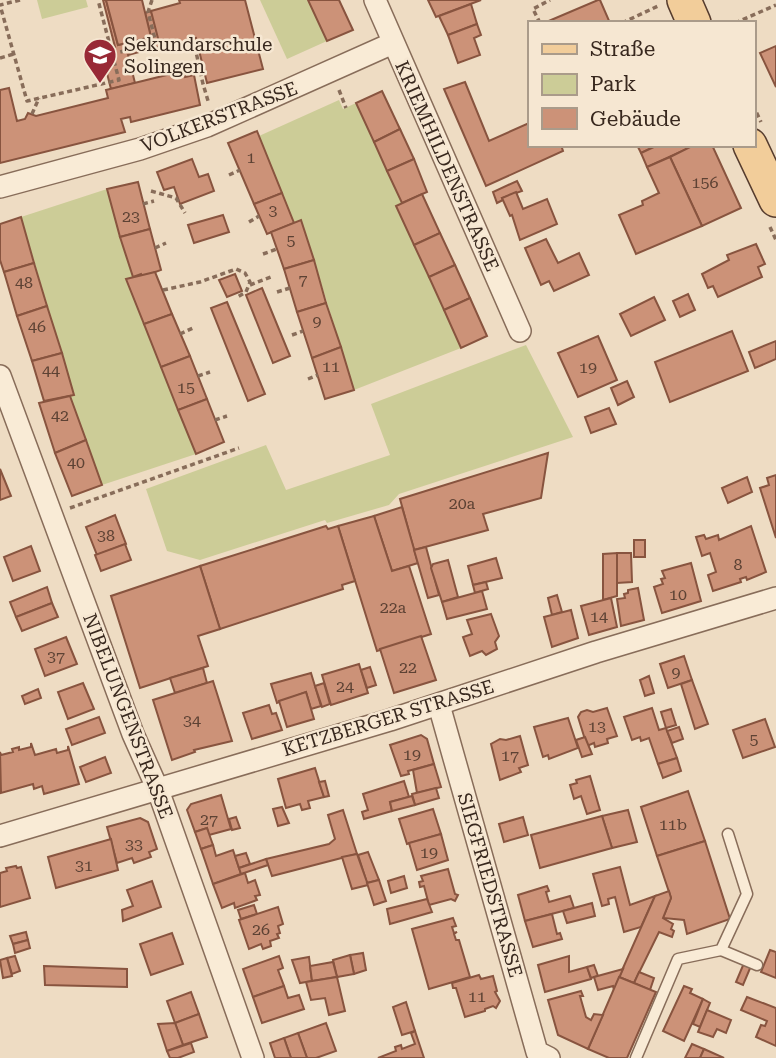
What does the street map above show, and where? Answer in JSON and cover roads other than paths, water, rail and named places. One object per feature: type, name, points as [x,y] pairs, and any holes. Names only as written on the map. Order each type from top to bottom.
[{"type":"main road","points":[[676,1],[692,21]]},
{"type":"main road","points":[[759,158],[776,200]]},
{"type":"street","name":"KRIEMHILDENSTRASSE","points":[[375,0],[520,331]]},
{"type":"street","name":"VOLKERSTRASSE","points":[[0,187],[140,149],[216,122],[393,43]]},
{"type":"street","name":"NIBELUNGENSTRASSE","points":[[0,376],[133,734],[158,790],[253,1058]]},
{"type":"street","name":"KETZBERGER STRASSE","points":[[0,836],[439,705],[596,652],[776,598]]},
{"type":"street","name":"SIEGFRIEDSTRASSE","points":[[439,705],[536,1056]]},
{"type":"lane","points":[[721,950],[747,894],[728,834]]},
{"type":"lane","points":[[636,1058],[678,959],[721,950],[757,965]]},
{"type":"place","name":"Sekundarschule Solingen","points":[[100,85]]}]
